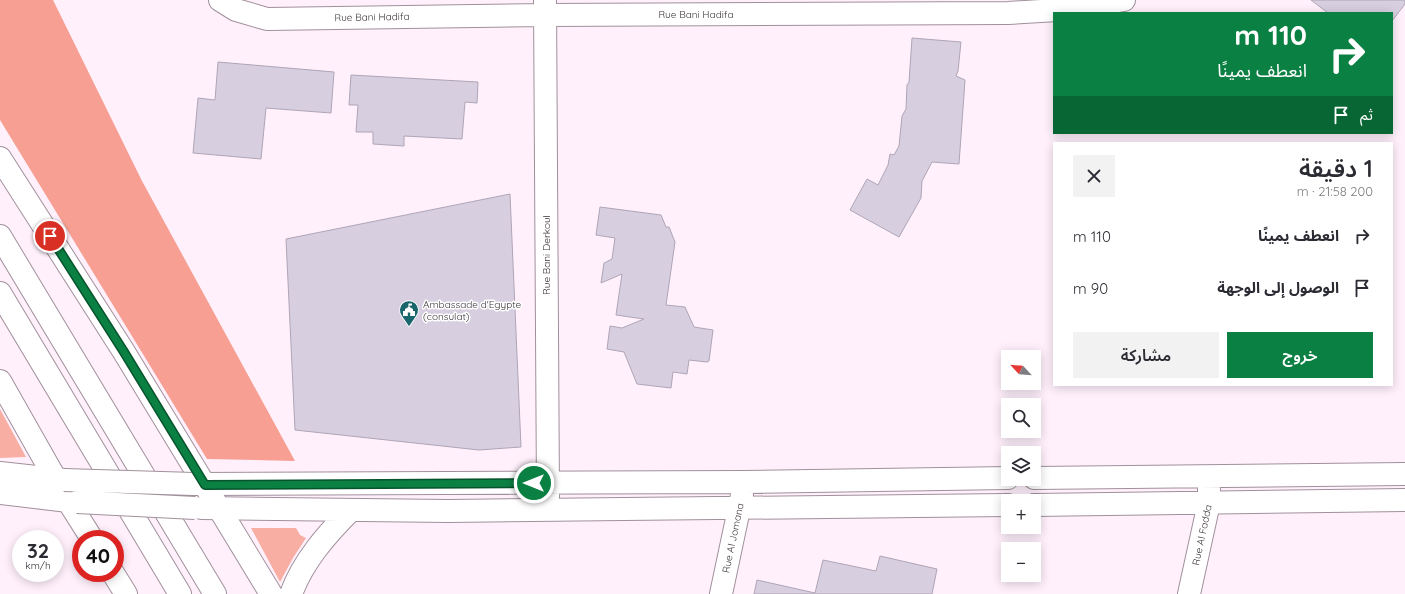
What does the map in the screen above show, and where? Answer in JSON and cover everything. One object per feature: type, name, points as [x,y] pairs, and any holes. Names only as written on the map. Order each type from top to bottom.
[{"type":"main road","name":"Rue Bani Hadifa","points":[[220,0],[236,10],[266,19],[545,7],[862,6],[1016,13],[1074,10],[1124,0]]},
{"type":"main road","name":"Rue Bani Derkoul","points":[[545,7],[548,510]]},
{"type":"main road","points":[[0,158],[124,352],[200,484],[220,509],[271,594]]},
{"type":"main road","points":[[0,236],[215,594]]},
{"type":"main road","points":[[0,293],[180,594]]},
{"type":"main road","points":[[0,381],[59,479],[87,530]]},
{"type":"main road","points":[[0,473],[59,479],[200,484],[745,482],[1001,478]]},
{"type":"main road","points":[[1041,478],[1405,474]]},
{"type":"main road","name":"Rue Al Fadda","points":[[1189,594],[1209,503],[1209,476]]},
{"type":"main road","name":"Rue Al Jomana","points":[[721,594],[745,482]]},
{"type":"main road","points":[[0,492],[72,502],[220,509],[548,510],[1001,505]]},
{"type":"main road","points":[[1041,505],[1405,500]]},
{"type":"main road","points":[[292,594],[295,584],[312,554],[333,528],[351,510]]},
{"type":"main road","points":[[119,582],[126,594]]},
{"type":"shaded area","points":[[0,0],[53,0],[142,181],[295,461],[207,459],[0,120]]},
{"type":"shaded area","points":[[0,409],[26,457],[0,458]]},
{"type":"shaded area","points":[[251,528],[296,528],[300,535],[306,538],[280,582]]},
{"type":"building","points":[[1311,0],[1405,0],[1405,4],[1393,20],[1393,12],[1327,12]]},
{"type":"building","points":[[912,38],[961,42],[958,71],[956,76],[965,80],[959,164],[932,162],[922,181],[921,198],[899,237],[850,210],[867,179],[878,185],[888,165],[890,154],[894,155],[899,146],[902,116],[906,109]]},
{"type":"building","points":[[218,62],[334,72],[331,113],[266,108],[261,159],[193,153],[198,98],[215,100]]},
{"type":"building","points":[[351,75],[478,82],[477,103],[465,102],[462,139],[404,136],[404,146],[373,144],[373,132],[356,132],[358,105],[349,105]]},
{"type":"building","name":"Ambassade d'Egypte (consulat)","points":[[510,194],[521,447],[479,450],[295,430],[286,239]]},
{"type":"building","points":[[600,207],[661,215],[666,227],[669,227],[675,242],[666,305],[685,307],[694,327],[713,330],[709,361],[689,360],[687,374],[673,372],[671,388],[637,384],[624,352],[607,349],[610,326],[622,328],[644,319],[616,315],[622,274],[601,283],[604,263],[612,259],[615,238],[596,235]]},
{"type":"building","points":[[880,556],[937,569],[932,594],[754,594],[757,580],[815,593],[823,560],[876,571]]},
{"type":"place","name":"Ambassade d'Egypte (consulat)","points":[[409,327]]},
{"type":"route","points":[[50,236],[124,352],[205,485],[534,483]]}]
